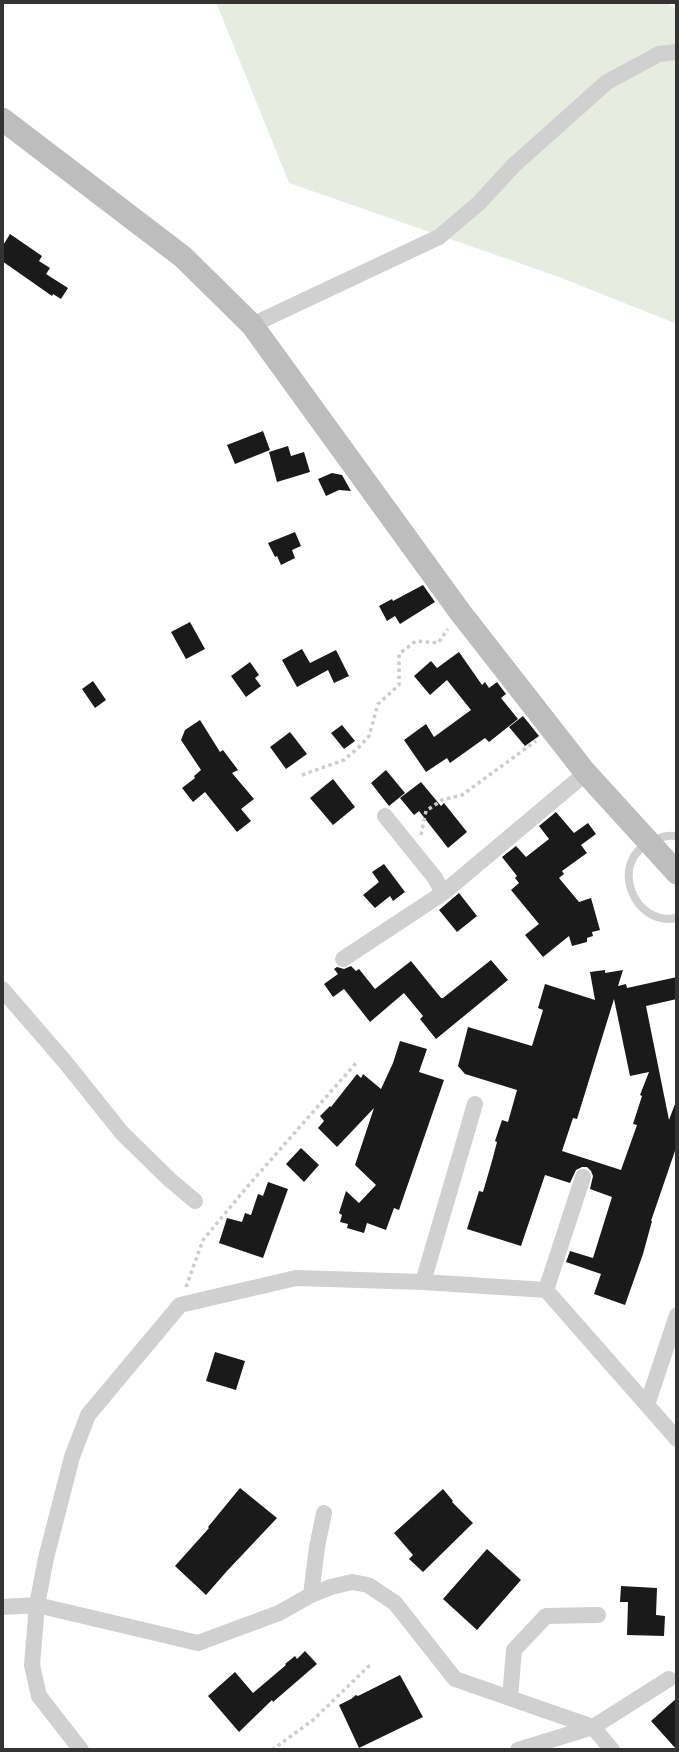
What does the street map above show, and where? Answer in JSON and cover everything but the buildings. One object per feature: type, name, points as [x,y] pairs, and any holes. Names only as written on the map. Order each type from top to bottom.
[{"type":"street","points":[[252,325],[439,236],[479,203],[514,165],[607,82],[659,54],[677,52]]},
{"type":"street","points":[[2,119],[183,257],[252,325],[460,612],[586,773],[677,873]]},
{"type":"street","points":[[343,959],[443,893],[586,773]]},
{"type":"street","points":[[385,816],[419,856],[443,893]]},
{"type":"street","points":[[2,989],[122,1133],[195,1201]]},
{"type":"street","points":[[423,1282],[475,1104]]},
{"type":"street","points":[[546,1290],[583,1177]]},
{"type":"street","points":[[81,1750],[39,1696],[32,1665],[37,1605],[46,1558],[72,1457],[88,1415],[180,1305],[296,1278],[546,1290],[677,1439]]},
{"type":"street","points":[[647,1405],[677,1315]]},
{"type":"street","points":[[311,1595],[324,1513]]},
{"type":"street","points":[[2,1607],[37,1605],[198,1643],[279,1613],[331,1587],[352,1582],[368,1585],[395,1603],[455,1679],[593,1727],[612,1750]]},
{"type":"street","points":[[510,1698],[514,1650],[546,1616],[598,1615]]},
{"type":"street","points":[[518,1750],[593,1727],[669,1679]]},
{"type":"lane","points":[[677,836],[667,835],[642,846],[633,858],[629,871],[629,886],[635,899],[645,910],[657,917],[677,918]]},
{"type":"path","points":[[302,775],[344,760],[358,748],[369,736],[378,704],[399,685],[399,654],[416,641],[438,643],[460,612]]},
{"type":"path","points":[[419,856],[421,826],[426,811],[442,800],[462,795],[551,729]]},
{"type":"path","points":[[180,1305],[204,1240],[356,1063]]},
{"type":"path","points":[[272,1750],[313,1720],[372,1663]]},
{"type":"shaded area","points":[[216,2],[665,2],[677,9],[677,324],[559,277],[289,183]]}]
